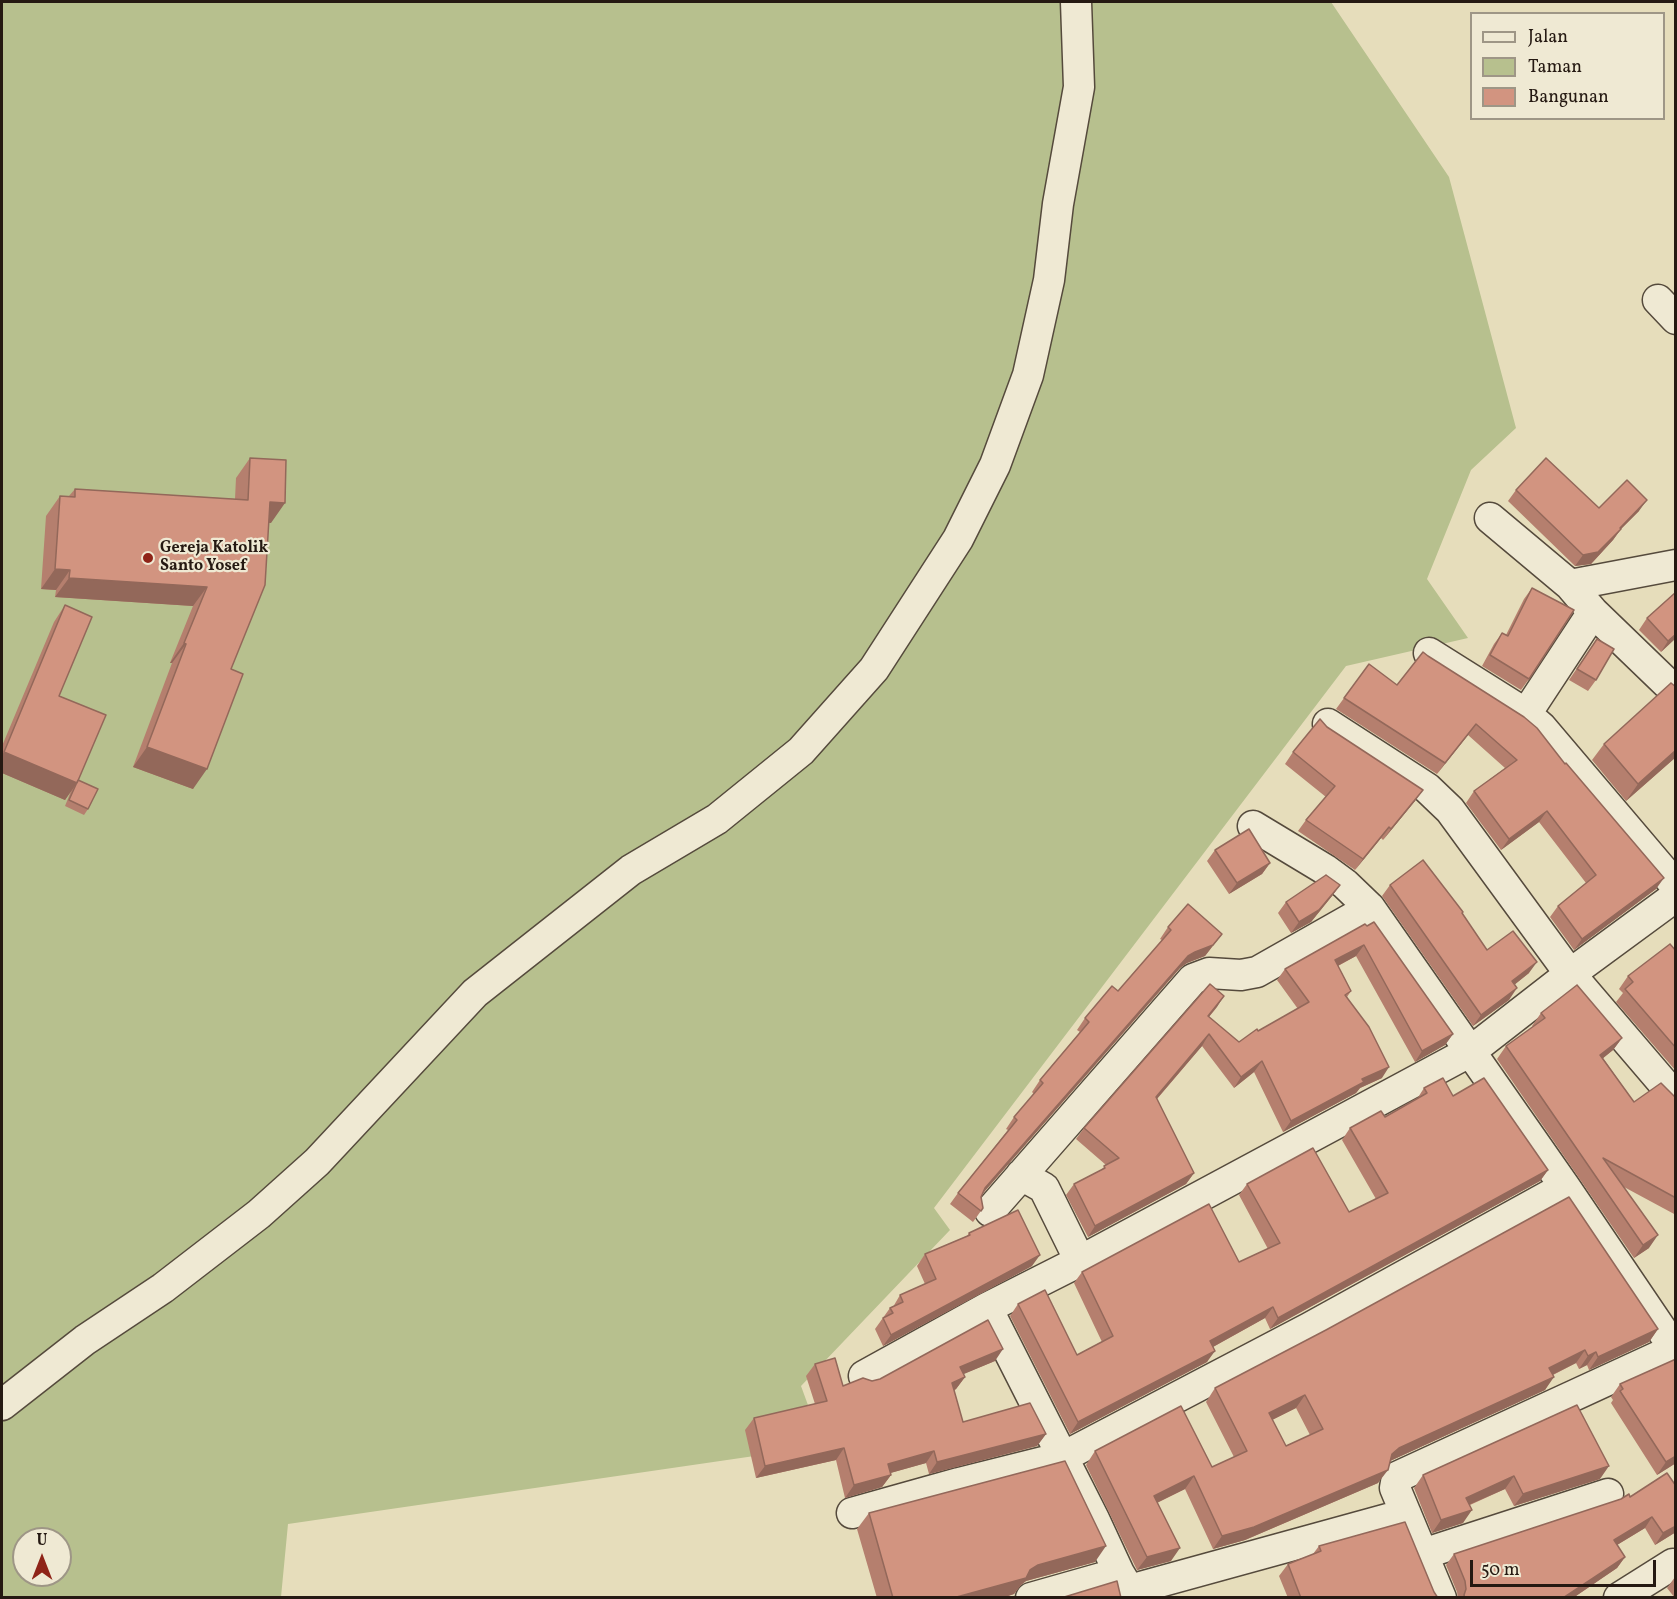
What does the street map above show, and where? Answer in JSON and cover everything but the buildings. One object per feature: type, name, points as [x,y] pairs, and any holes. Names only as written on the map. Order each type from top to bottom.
[{"type":"street","points":[[2,1405],[85,1340],[163,1288],[259,1214],[317,1162],[475,993],[631,870],[717,819],[793,758],[874,669],[958,539],[995,465],[1028,375],[1049,280],[1058,204],[1079,87],[1076,2]]},
{"type":"street","points":[[1490,518],[1570,585],[1593,612],[1676,692]]},
{"type":"street","points":[[1570,585],[1676,565]]},
{"type":"street","points":[[1526,714],[1593,612]]},
{"type":"street","points":[[1429,653],[1526,714],[1553,741],[1676,886]]},
{"type":"street","points":[[1328,724],[1427,788],[1450,810],[1570,974],[1676,1098]]},
{"type":"street","points":[[1253,826],[1326,870],[1345,884],[1370,908],[1566,1187],[1675,1350],[1397,1477],[1395,1488],[1441,1598]]},
{"type":"street","points":[[864,1376],[987,1308],[1080,1261],[1471,1051],[1676,896]]},
{"type":"street","points":[[990,1211],[1039,1188],[1193,979],[1209,973],[1241,975],[1257,972],[1370,908]]},
{"type":"street","points":[[852,1513],[1063,1457],[1309,1328],[1566,1187]]},
{"type":"street","points":[[1039,1188],[1080,1261]]},
{"type":"street","points":[[987,1308],[1128,1587]]},
{"type":"street","points":[[1423,1554],[1608,1494]]},
{"type":"street","points":[[1031,1598],[1128,1587],[1406,1514]]},
{"type":"street","points":[[1619,1598],[1673,1564]]},
{"type":"green space","points":[[2,2],[1331,2],[1449,177],[1516,428],[1471,470],[1427,579],[1468,638],[1346,666],[934,1208],[950,1230],[801,1386],[823,1446],[288,1524],[281,1597],[2,1598]]},
{"type":"place","name":"Gereja Katolik Santo Yosef","points":[[148,558]]}]
